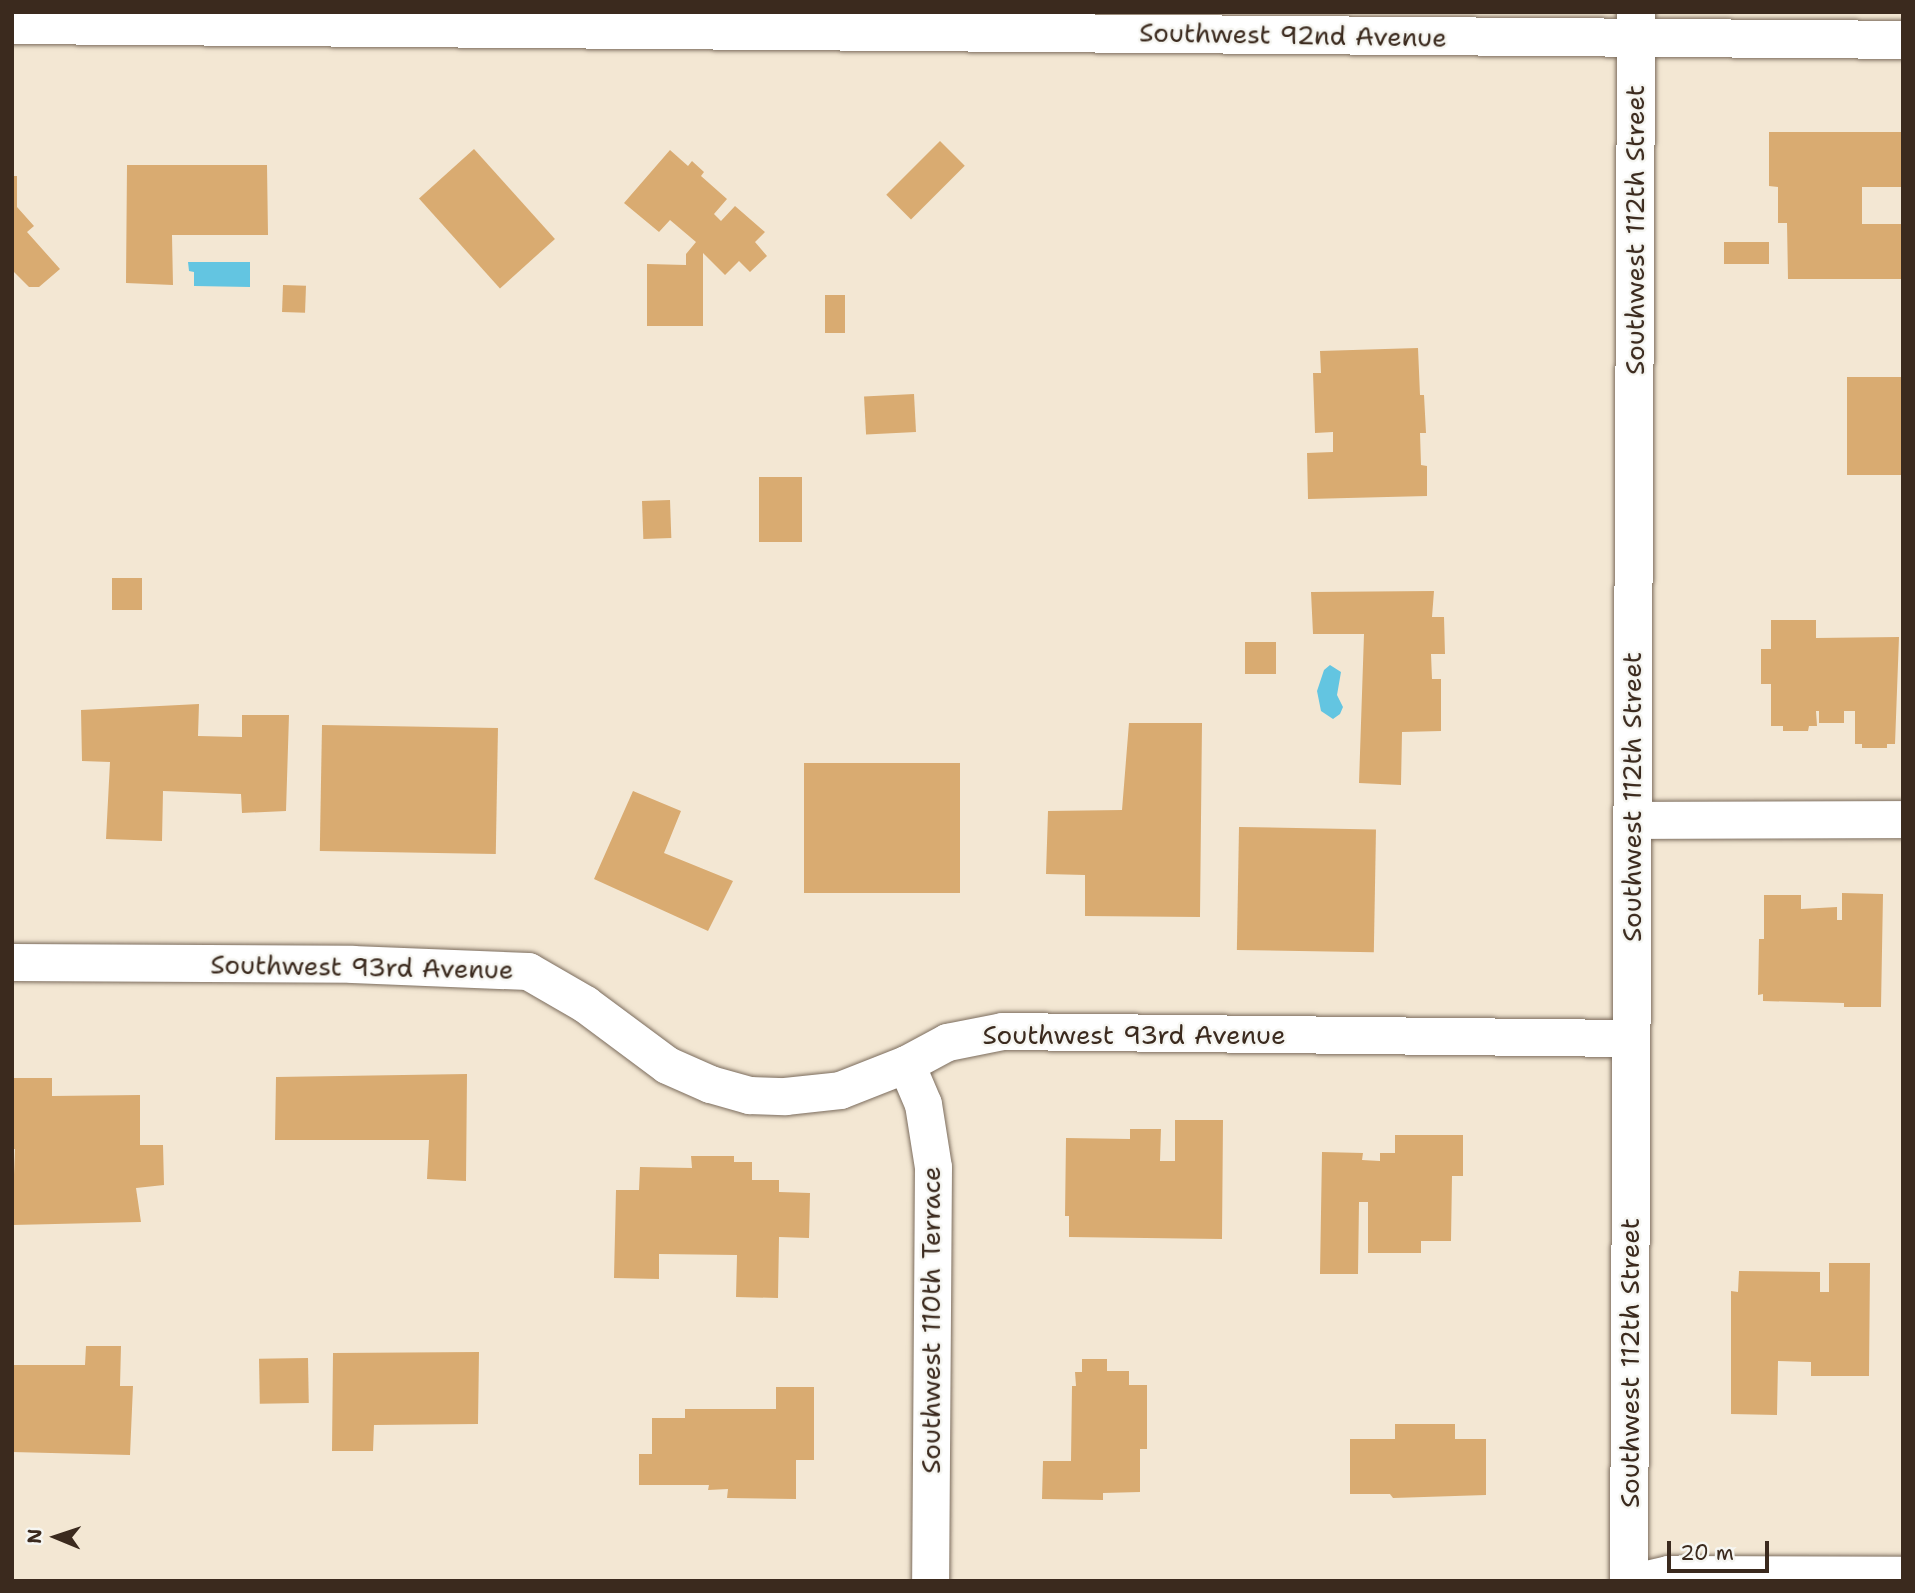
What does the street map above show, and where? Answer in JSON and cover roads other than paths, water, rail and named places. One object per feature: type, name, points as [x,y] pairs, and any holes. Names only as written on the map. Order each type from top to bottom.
[{"type":"street","name":"Southwest 92nd Avenue","points":[[12,25],[335,20],[1635,26],[1903,40]]},
{"type":"street","name":"Southwest 112th Street","points":[[1629,1581],[1635,26]]},
{"type":"street","points":[[1632,820],[1903,819]]},
{"type":"street","name":"Southwest 93rd Avenue","points":[[12,962],[352,964],[516,970],[538,975],[585,1004],[667,1065],[710,1084],[749,1095],[785,1096],[840,1090],[906,1064],[947,1042],[1002,1031],[1631,1038]]},
{"type":"street","name":"Southwest 110th Terrace","points":[[906,1064],[923,1104],[933,1167],[930,1581]]},
{"type":"street","points":[[1639,1581],[1668,1574],[1903,1576]]},
{"type":"water","points":[[188,262],[250,262],[250,287],[194,286],[194,272],[189,271]]},
{"type":"water","points":[[1330,665],[1341,672],[1337,695],[1343,707],[1340,714],[1333,719],[1321,711],[1317,691],[1324,670]]}]
